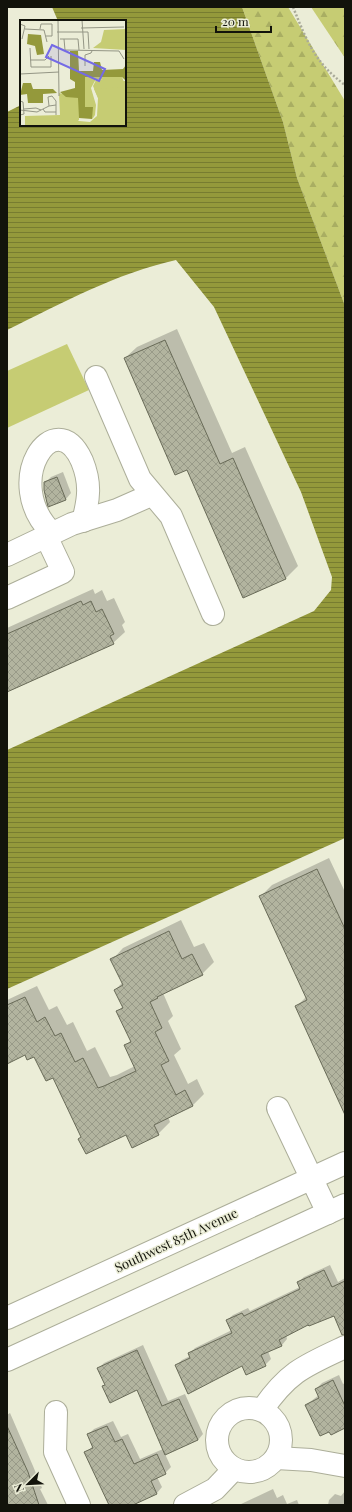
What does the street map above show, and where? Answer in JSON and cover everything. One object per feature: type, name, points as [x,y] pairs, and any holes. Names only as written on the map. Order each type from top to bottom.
[{"type":"street","points":[[96,377],[140,479],[151,495],[163,505],[171,516],[212,614]]},
{"type":"street","points":[[12,468],[19,454],[37,443],[50,440],[58,441],[72,448],[81,459],[89,484],[88,503],[83,521]]},
{"type":"street","points":[[7,598],[64,572],[49,535],[23,514],[16,504],[11,489]]},
{"type":"street","points":[[7,555],[49,535],[83,521],[117,510],[151,495]]},
{"type":"street","points":[[7,1360],[336,1209],[312,1178],[278,1108]]},
{"type":"street","name":"Southwest 85th Avenue","points":[[7,1318],[345,1163]]},
{"type":"street","points":[[262,1410],[279,1387],[292,1374],[345,1347]]},
{"type":"street","points":[[254,1408],[262,1410],[270,1415],[280,1431],[280,1450],[276,1458],[264,1469],[257,1472],[234,1469],[227,1463],[219,1452],[217,1439],[218,1430],[222,1422],[236,1410],[254,1408]]},
{"type":"street","points":[[56,1412],[55,1452],[79,1505]]},
{"type":"street","points":[[276,1458],[311,1460],[345,1466]]},
{"type":"street","points":[[185,1505],[215,1489],[234,1469]]},
{"type":"path","points":[[293,7],[309,46],[324,65],[345,84]]},
{"type":"green space","points":[[242,7],[288,7],[345,101],[345,306],[297,178],[283,122]]},
{"type":"green space","points":[[311,7],[345,7],[345,58]]},
{"type":"green space","points":[[67,344],[89,390],[7,428],[7,371]]},
{"type":"shaded area","points":[[52,7],[242,7],[283,122],[297,178],[345,306],[345,838],[7,989],[7,750],[314,611],[331,590],[332,577],[301,492],[214,307],[176,260],[111,281],[69,299],[7,330],[7,112],[20,106],[20,126],[126,126],[126,20],[58,20]]},
{"type":"building","points":[[165,340],[220,464],[233,458],[286,579],[243,598],[187,470],[175,475],[124,358]]},
{"type":"building","points":[[57,477],[66,500],[48,507],[44,490],[44,482]]},
{"type":"building","points":[[81,601],[83,605],[91,601],[96,612],[102,609],[114,634],[110,636],[114,644],[7,692],[7,634]]},
{"type":"building","points":[[317,869],[345,929],[345,1115],[295,1006],[307,1000],[259,896]]},
{"type":"building","points":[[169,931],[182,959],[192,954],[203,975],[157,997],[158,998],[150,1002],[162,1028],[155,1032],[169,1061],[161,1065],[176,1095],[185,1090],[193,1106],[154,1125],[159,1135],[132,1148],[126,1135],[86,1154],[78,1139],[81,1137],[53,1078],[46,1081],[34,1057],[27,1060],[25,1055],[7,1064],[7,1005],[25,997],[37,1022],[45,1017],[55,1036],[61,1033],[75,1062],[83,1058],[98,1088],[104,1086],[136,1071],[124,1045],[131,1042],[116,1011],[123,1008],[114,990],[123,985],[110,959]]},
{"type":"building","points":[[324,1270],[332,1287],[345,1281],[345,1335],[342,1335],[334,1316],[309,1326],[308,1325],[279,1340],[282,1346],[261,1355],[266,1366],[246,1375],[242,1366],[188,1394],[175,1365],[190,1358],[188,1353],[232,1333],[226,1320],[242,1313],[244,1316],[300,1289],[297,1282]]},
{"type":"building","points":[[137,1350],[162,1406],[179,1399],[198,1440],[165,1455],[137,1390],[110,1403],[102,1386],[105,1385],[97,1368]]},
{"type":"building","points":[[333,1380],[345,1406],[345,1428],[331,1435],[329,1432],[320,1436],[305,1405],[319,1398],[315,1389]]},
{"type":"building","points":[[7,1426],[28,1472],[39,1505],[7,1505]]},
{"type":"building","points":[[107,1426],[115,1442],[122,1439],[134,1464],[157,1454],[166,1474],[151,1481],[157,1494],[133,1505],[109,1505],[84,1452],[93,1448],[87,1434]]}]
